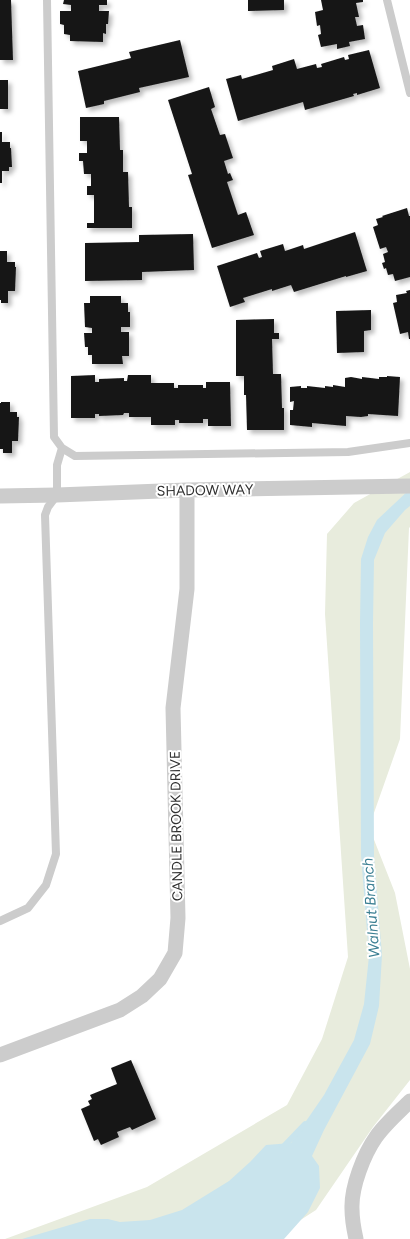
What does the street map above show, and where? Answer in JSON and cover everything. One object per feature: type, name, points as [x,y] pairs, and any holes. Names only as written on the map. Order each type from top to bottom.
[{"type":"street","name":"SHADOW WAY","points":[[0,496],[187,490],[410,486]]},
{"type":"street","name":"CANDLE BROOK DRIVE","points":[[0,1055],[120,1010],[142,996],[160,979],[175,953],[178,918],[173,708],[187,589],[187,490]]},
{"type":"street","points":[[356,1239],[352,1208],[353,1193],[361,1166],[366,1154],[377,1136],[410,1101]]},
{"type":"lane","points":[[47,0],[54,437],[62,448],[75,456],[348,452],[410,442]]},
{"type":"lane","points":[[387,0],[410,93]]},
{"type":"lane","points":[[0,922],[28,908],[46,885],[56,854],[45,515],[48,507],[57,495],[57,465],[62,448]]},
{"type":"shaded area","points":[[410,472],[410,527],[400,739],[369,827],[395,893],[410,969],[410,1080],[373,1127],[316,1210],[271,1239],[5,1239],[147,1187],[287,1105],[322,1039],[348,957],[325,614],[327,534],[354,503]]},
{"type":"water","points":[[410,489],[410,506],[385,533],[374,560],[374,856],[382,955],[379,1006],[370,1044],[324,1130],[312,1156],[319,1166],[320,1188],[308,1212],[284,1239],[22,1239],[90,1219],[108,1219],[120,1222],[150,1220],[182,1210],[229,1181],[266,1145],[291,1143],[324,1095],[354,1040],[364,1004],[369,956],[361,855],[361,559],[368,537],[377,520]]},
{"type":"building","points":[[0,0],[11,0],[13,60],[0,60]]},
{"type":"building","points":[[64,0],[107,0],[107,5],[99,5],[99,11],[109,11],[108,24],[106,24],[106,34],[103,33],[103,42],[70,41],[70,35],[64,34],[64,25],[60,24],[60,11],[71,11],[71,5],[63,4]]},
{"type":"building","points":[[248,0],[284,0],[284,10],[248,11]]},
{"type":"building","points":[[321,0],[363,0],[363,2],[356,3],[359,17],[355,17],[357,26],[363,25],[365,39],[349,42],[350,46],[337,49],[337,44],[321,47],[318,35],[321,34],[320,25],[317,26],[315,12],[323,10]]},
{"type":"building","points":[[180,40],[189,77],[139,88],[140,92],[104,101],[104,104],[86,108],[78,71],[131,58],[129,52]]},
{"type":"building","points":[[369,50],[380,88],[357,95],[357,93],[353,94],[354,96],[305,110],[303,102],[238,121],[226,79],[241,75],[242,79],[273,70],[272,66],[294,59],[297,69],[316,64],[317,68],[322,67],[321,64],[344,57],[345,60],[349,59],[348,55]]},
{"type":"building","points":[[0,80],[8,80],[8,109],[0,109]]},
{"type":"building","points":[[209,87],[215,107],[211,109],[220,135],[225,134],[233,158],[224,161],[228,174],[230,173],[233,180],[227,182],[238,215],[246,212],[254,235],[212,248],[188,175],[192,174],[168,100]]},
{"type":"building","points":[[80,117],[119,117],[120,150],[123,150],[123,172],[128,172],[129,207],[132,207],[132,228],[87,228],[87,223],[94,223],[94,195],[87,195],[87,186],[91,186],[91,174],[84,174],[83,161],[79,161],[79,153],[87,153],[87,141],[80,141]]},
{"type":"building","points":[[0,132],[2,132],[2,142],[10,142],[12,167],[9,167],[9,171],[2,171],[2,183],[0,183]]},
{"type":"building","points":[[407,208],[410,216],[410,277],[395,281],[393,274],[388,275],[386,268],[384,269],[382,263],[385,262],[383,254],[388,252],[386,247],[380,249],[373,227],[378,225],[376,219]]},
{"type":"building","points":[[355,232],[367,271],[294,292],[291,285],[272,291],[272,289],[243,298],[245,302],[230,307],[217,266],[257,253],[259,258],[262,257],[260,251],[283,244],[285,251],[303,245],[304,249]]},
{"type":"building","points":[[193,234],[194,270],[142,272],[142,280],[85,281],[85,243],[139,242],[139,235]]},
{"type":"building","points":[[0,251],[7,251],[7,262],[15,262],[16,267],[15,291],[8,291],[8,303],[1,303],[0,300]]},
{"type":"building","points":[[410,290],[409,339],[408,332],[400,334],[393,303],[397,302],[396,295],[407,293],[406,291]]},
{"type":"building","points":[[90,296],[121,296],[121,303],[128,303],[128,312],[130,312],[130,327],[121,327],[121,332],[129,332],[129,356],[122,356],[123,364],[92,364],[92,355],[88,355],[88,347],[85,347],[84,333],[92,333],[92,328],[85,327],[84,303],[90,303]]},
{"type":"building","points":[[371,310],[371,330],[364,331],[364,352],[337,353],[336,311]]},
{"type":"building","points":[[274,319],[274,333],[279,333],[279,339],[272,339],[273,374],[281,374],[284,430],[247,430],[244,376],[236,376],[236,320]]},
{"type":"building","points":[[95,375],[95,382],[99,382],[99,379],[124,378],[124,381],[127,381],[128,375],[151,375],[151,383],[174,383],[174,388],[178,388],[178,385],[203,385],[203,388],[206,388],[206,382],[230,382],[231,426],[208,426],[208,419],[203,419],[203,423],[179,423],[179,420],[175,420],[175,425],[151,425],[151,417],[129,417],[129,413],[124,413],[123,415],[99,416],[99,414],[95,414],[95,418],[71,418],[71,376]]},
{"type":"building","points":[[351,377],[362,379],[362,377],[379,379],[379,377],[400,377],[398,416],[368,414],[368,416],[361,417],[346,416],[346,426],[312,423],[312,427],[290,425],[290,410],[293,410],[294,401],[290,402],[290,387],[301,386],[301,388],[307,388],[307,386],[325,388],[325,386],[333,387],[333,385],[345,387],[345,378]]},
{"type":"building","points":[[1,402],[10,402],[10,412],[17,412],[17,417],[19,417],[18,441],[12,441],[12,453],[3,453],[3,449],[0,449]]},
{"type":"building","points":[[131,1060],[156,1119],[132,1130],[130,1127],[117,1132],[119,1137],[101,1145],[98,1139],[94,1141],[81,1109],[90,1105],[88,1101],[92,1099],[90,1095],[117,1084],[111,1068]]},
{"type":"waterway","name":"Walnut Branch","points":[[282,1148],[305,1124]]}]
